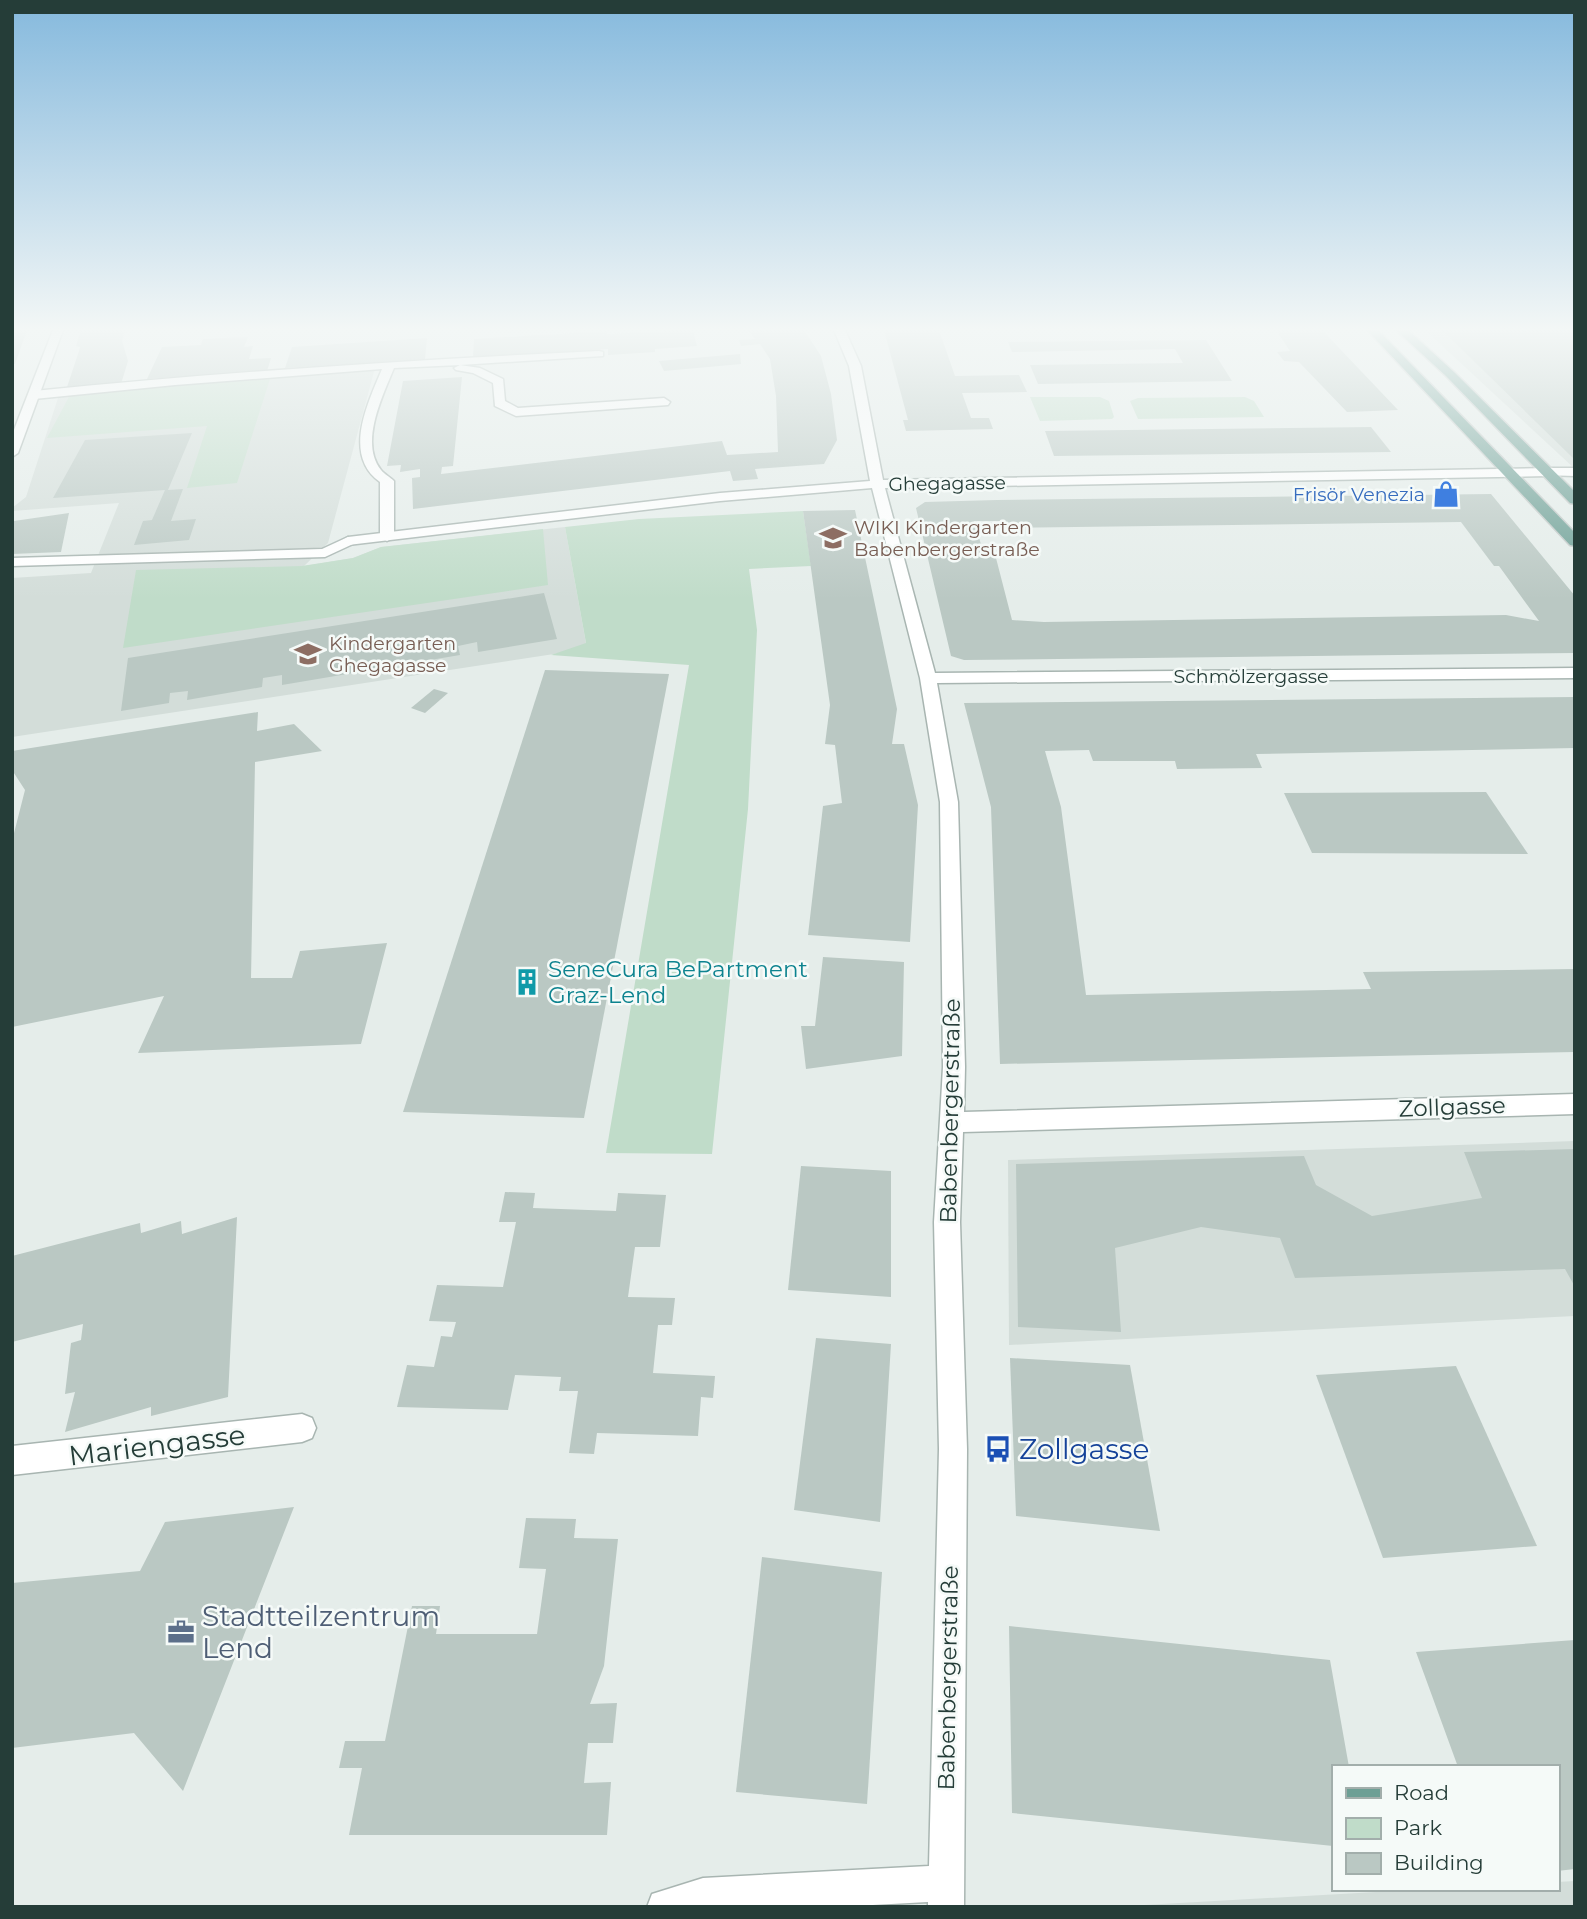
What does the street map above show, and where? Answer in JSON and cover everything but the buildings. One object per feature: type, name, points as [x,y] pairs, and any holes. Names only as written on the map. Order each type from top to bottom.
[{"type":"main road","points":[[1459,420],[1575,542]]},
{"type":"main road","points":[[1496,420],[1575,500]]},
{"type":"street","points":[[12,453],[25,420]]},
{"type":"street","points":[[370,420],[366,441],[374,471],[387,481],[387,537]]},
{"type":"street","name":"Babenbergerstraße","points":[[865,420],[877,484],[928,678],[949,802],[954,1067],[947,1222],[953,1449],[945,1895]]},
{"type":"street","name":"Ghegagasse","points":[[12,562],[325,553],[348,541],[720,497],[877,484],[1575,472]]},
{"type":"street","name":"Schmölzergasse","points":[[928,678],[1575,673]]},
{"type":"street","name":"Zollgasse","points":[[951,1122],[1575,1104]]},
{"type":"street","name":"Mariengasse","points":[[12,1461],[302,1428]]},
{"type":"street","points":[[665,1907],[704,1896],[945,1895]]},
{"type":"shaded area","points":[[51,420],[361,420],[328,543],[304,566],[353,558],[381,547],[565,527],[587,649],[12,737],[12,578],[91,573],[119,503],[12,511],[12,508],[26,497]]},
{"type":"shaded area","points":[[1522,420],[1575,420],[1575,469]]},
{"type":"shaded area","points":[[1575,1141],[1575,1316],[1009,1345],[1008,1160]]},
{"type":"shaded area","points":[[1575,1881],[1575,1907],[1109,1907],[1393,1891],[1559,1891],[1559,1882]]},
{"type":"green space","points":[[57,420],[257,420],[237,483],[187,488],[207,426],[47,438]]},
{"type":"green space","points":[[1039,420],[1092,420],[1040,421]]},
{"type":"green space","points":[[803,511],[811,566],[749,569],[757,630],[748,809],[712,1154],[606,1153],[689,665],[551,655],[586,643],[565,527],[639,519]]},
{"type":"green space","points":[[543,529],[548,585],[123,648],[136,570],[302,566],[353,558],[381,547]]},
{"type":"place","name":"Frisör Venezia","points":[[1446,494]]},
{"type":"place","name":"WIKI Kindergarten Babenbergerstraße","points":[[833,538]]},
{"type":"place","name":"Kindergarten Ghegagasse","points":[[308,654]]},
{"type":"place","name":"SeneCura BePartment Graz-Lend","points":[[527,982]]},
{"type":"place","name":"Zollgasse","points":[[998,1449]]},
{"type":"place","name":"Stadtteilzentrum Lend","points":[[181,1632]]}]
